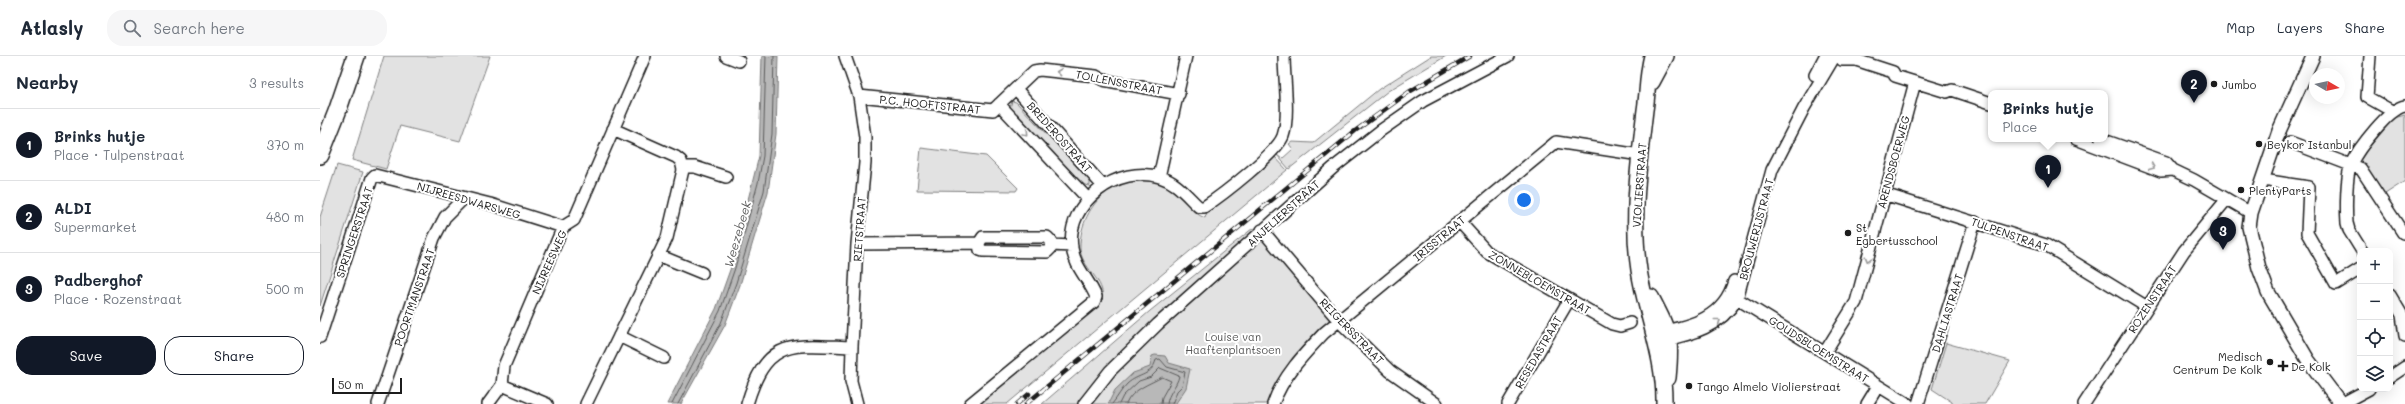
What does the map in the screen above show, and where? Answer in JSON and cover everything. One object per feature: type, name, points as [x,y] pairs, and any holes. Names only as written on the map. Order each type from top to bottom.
[{"type":"main road","points":[[320,154],[344,56]]},
{"type":"main road","points":[[320,154],[337,112],[356,56]]},
{"type":"main road","name":"VIOLIERSTRAAT","points":[[1652,56],[1648,71],[1647,100],[1640,154],[1636,238],[1639,270],[1662,336],[1665,404]]},
{"type":"main road","name":"VIOLIERSTRAAT","points":[[1647,100],[1654,76],[1666,56]]},
{"type":"street","name":"NIJREESWEG","points":[[488,404],[502,385],[504,366],[563,227],[574,220],[645,56]]},
{"type":"street","points":[[726,56],[739,61]]},
{"type":"street","name":"RIETSTRAAT","points":[[845,56],[859,96],[864,124],[865,154],[857,244],[851,381],[857,404]]},
{"type":"street","points":[[1159,177],[1179,94],[1186,56]]},
{"type":"street","points":[[970,404],[1094,302],[1096,297],[1076,264],[1072,246],[1075,222],[1088,199],[1103,186],[1136,174],[1159,177],[1169,180],[1199,207],[1204,207],[1262,161],[1280,142],[1284,134],[1284,56]]},
{"type":"street","name":"ANJELIERSTRAAT","points":[[1084,404],[1122,358],[1262,230],[1380,131],[1423,101],[1508,56]]},
{"type":"street","name":"BROUWERIJSTRAAT","points":[[1734,296],[1751,215],[1767,165],[1825,56]]},
{"type":"street","points":[[2319,56],[2292,100],[2251,213],[2249,227],[2251,240],[2268,292],[2308,360],[2341,404],[2363,392]]},
{"type":"street","points":[[2370,56],[2367,97],[2392,111]]},
{"type":"street","points":[[1838,57],[1854,67],[1890,78],[1895,76],[1947,92],[1951,97],[1988,109]]},
{"type":"street","name":"BROUWERIJSTRAAT","points":[[1662,336],[1712,325],[1727,313],[1734,296],[1772,170],[1804,108],[1838,57]]},
{"type":"street","name":"TOLLENSSTRAAT","points":[[999,104],[1034,71],[1040,70],[1096,76],[1103,80],[1179,94]]},
{"type":"street","name":"ARENDSBOERWEG","points":[[1825,352],[1856,302],[1915,82]]},
{"type":"street","name":"BREDEROSTRAAT","points":[[1016,89],[1103,186]]},
{"type":"street","points":[[1947,92],[1952,90],[1988,102]]},
{"type":"street","name":"P.C. HOOFTSTRAAT","points":[[859,96],[993,110],[999,104]]},
{"type":"street","name":"BREDEROSTRAAT","points":[[999,104],[1088,199]]},
{"type":"street","points":[[2360,248],[2349,230],[2347,223],[2351,165],[2356,155],[2392,111],[2405,106]]},
{"type":"street","points":[[586,404],[668,234],[683,167],[676,157],[613,129]]},
{"type":"street","name":"IRISSTRAAT","points":[[1273,404],[1281,386],[1307,351],[1339,321],[1556,142],[1640,154]]},
{"type":"street","points":[[2084,142],[2162,171],[2173,170]]},
{"type":"street","points":[[2108,142],[2166,162],[2173,170],[2194,180],[2251,213]]},
{"type":"street","points":[[2290,142],[2361,169],[2404,234]]},
{"type":"street","points":[[683,167],[695,167],[726,177]]},
{"type":"street","name":"NIJREESDWARSWEG","points":[[375,175],[464,198],[563,227]]},
{"type":"street","name":"SPRINGERSTRAAT","points":[[320,337],[372,178],[375,175]]},
{"type":"street","points":[[2263,180],[2309,187],[2307,233],[2336,284],[2357,271]]},
{"type":"street","name":"TULPENSTRAAT","points":[[1884,194],[2046,245],[2146,307]]},
{"type":"street","name":"POORTMANSTRAAT","points":[[378,404],[434,238],[445,217],[464,198]]},
{"type":"street","name":"ROZENSTRAAT","points":[[2084,404],[2184,251],[2227,199]]},
{"type":"street","name":"ZONNEBLOEMSTRAAT","points":[[1459,221],[1487,252],[1612,324],[1620,326],[1630,323]]},
{"type":"street","name":"DAHLIASTRAAT","points":[[1918,404],[1975,222]]},
{"type":"street","name":"REIGERSSTRAAT","points":[[1262,230],[1339,321],[1390,371],[1437,404]]},
{"type":"street","points":[[857,244],[979,244],[980,250],[983,251],[1047,252],[1051,248],[1051,245],[1072,246]]},
{"type":"street","points":[[658,255],[702,272]]},
{"type":"street","name":"GOUDSBLOEMSTRAAT","points":[[1734,296],[1908,404]]},
{"type":"street","name":"RESEDASTRAAT","points":[[1508,404],[1569,300]]},
{"type":"street","points":[[2393,300],[2402,315],[2405,336]]},
{"type":"street","points":[[619,336],[664,358]]},
{"type":"street","points":[[747,404],[752,387],[763,366],[772,356],[788,346],[852,347]]},
{"type":"street","points":[[2393,375],[2405,367]]},
{"type":"street","points":[[502,385],[547,404]]},
{"type":"street","points":[[1867,404],[1878,386]]},
{"type":"green space","points":[[384,56],[490,56],[460,141],[400,126],[386,169],[352,160]]},
{"type":"green space","points":[[1431,56],[1446,56],[1388,91],[1289,169],[1277,155],[1282,159],[1293,149],[1289,144],[1292,142],[1313,143],[1379,89]]},
{"type":"green space","points":[[1012,101],[1016,102],[1090,180],[1090,186],[1085,185],[1078,179],[1010,108]]},
{"type":"green space","points":[[2405,115],[2405,181],[2382,196],[2357,162],[2394,118]]},
{"type":"green space","points":[[921,148],[986,156],[1018,188],[1016,191],[917,190]]},
{"type":"green space","points":[[1275,157],[1287,170],[1007,404],[978,404],[1102,301],[1101,287],[1084,261],[1080,247],[1082,231],[1087,216],[1095,203],[1106,192],[1133,180],[1148,179],[1164,183],[1175,190],[1194,211],[1205,218],[1207,212]]},
{"type":"green space","points":[[337,165],[363,172],[320,306],[320,217]]},
{"type":"green space","points":[[1253,228],[1256,231],[1080,404],[1042,404],[1150,311]]},
{"type":"green space","name":"Louise van Haaftenplantsoen","points":[[1262,236],[1333,318],[1275,404],[1088,404],[1121,363]]},
{"type":"green space","points":[[985,240],[1042,240],[1046,245],[1043,250],[987,248],[983,243]]},
{"type":"green space","points":[[1946,343],[2010,361],[1985,404],[1952,404],[1952,402],[1932,389]]},
{"type":"water","points":[[762,56],[778,56],[776,134],[768,192],[740,285],[725,325],[681,404],[667,404],[716,309],[731,267],[759,156]]},
{"type":"water","points":[[1152,356],[1165,356],[1169,363],[1190,369],[1186,388],[1176,403],[1108,404],[1115,390],[1133,373],[1150,367]]},
{"type":"railway","points":[[1026,404],[1355,131],[1409,92],[1470,56]]},
{"type":"railway","points":[[1017,404],[1029,394]]},
{"type":"place","name":"Jumbo","points":[[2214,84]]},
{"type":"place","name":"ALDI","points":[[2194,103]]},
{"type":"place","name":"Beykor Istanbul","points":[[2259,144]]},
{"type":"place","name":"Brinks hutje","points":[[2048,188]]},
{"type":"place","name":"PlentyParts","points":[[2241,190]]},
{"type":"place","name":"St Egbertusschool","points":[[1848,233]]},
{"type":"place","name":"Padberghof","points":[[2223,250]]},
{"type":"place","name":"Medisch Centrum De Kolk","points":[[2270,362]]},
{"type":"place","name":"De Kolk","points":[[2283,366]]},
{"type":"place","name":"Tango Almelo Violierstraat","points":[[1689,386]]},
{"type":"water label","name":"Weezebeek","points":[[737,234]]}]
